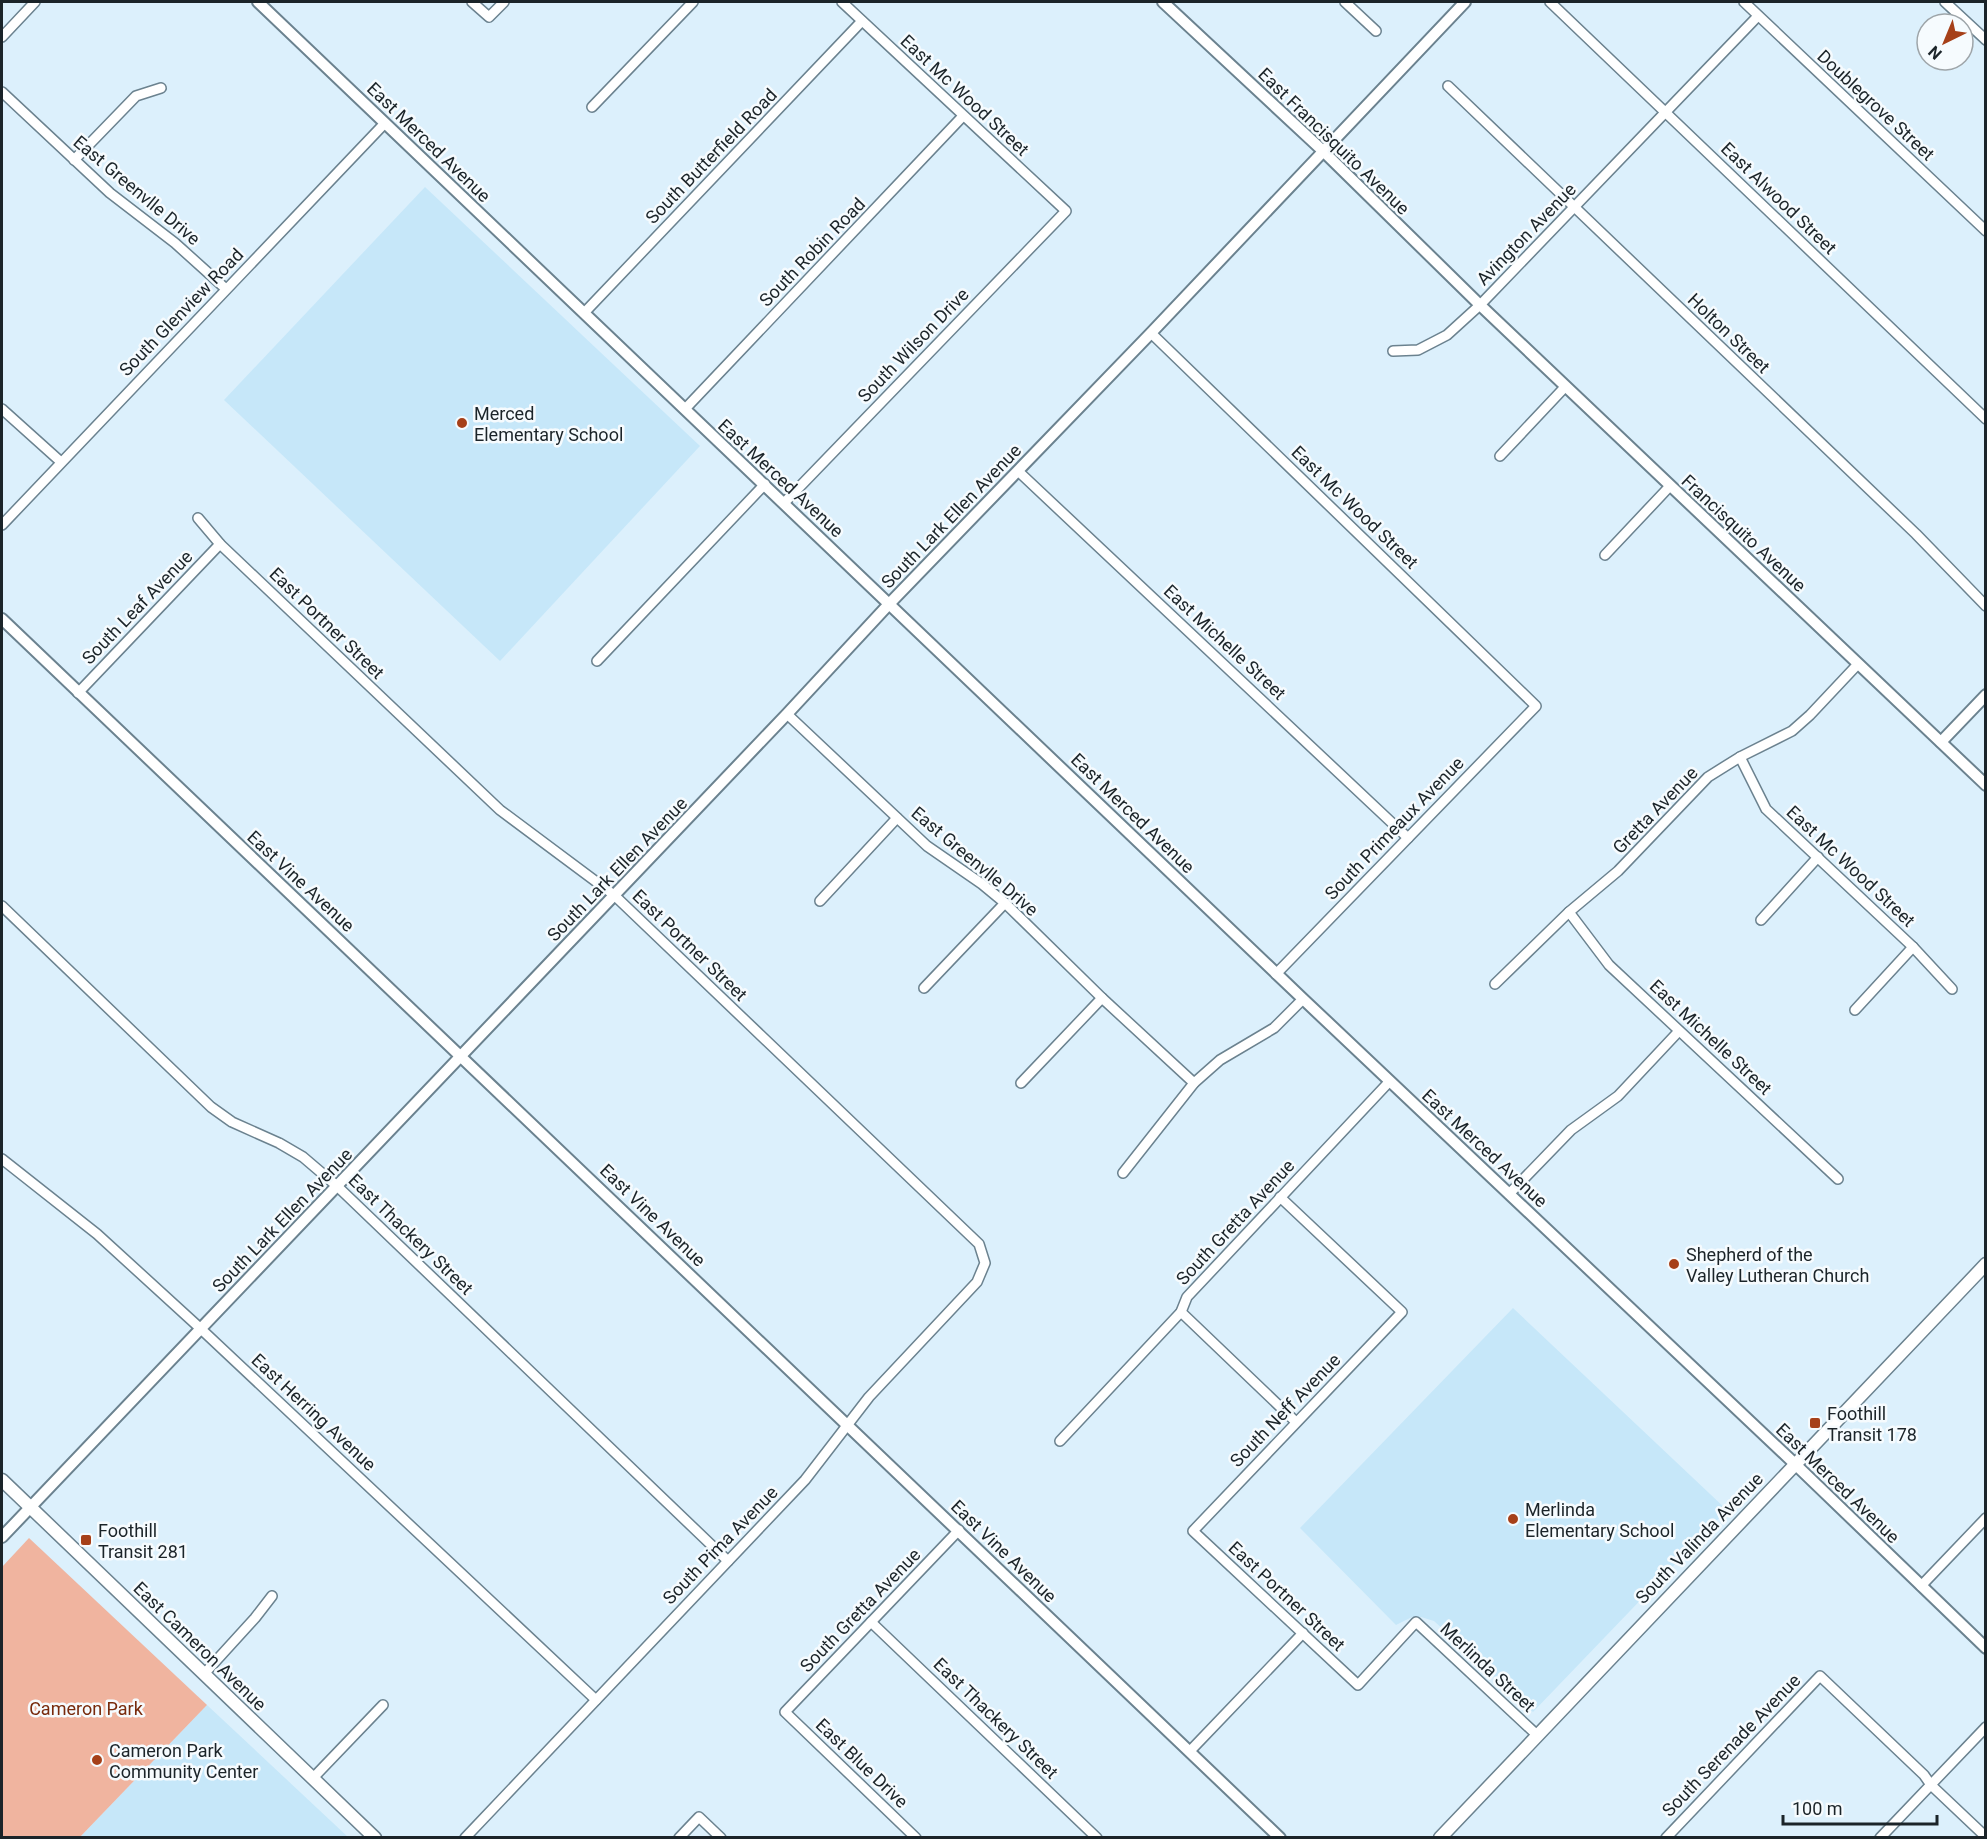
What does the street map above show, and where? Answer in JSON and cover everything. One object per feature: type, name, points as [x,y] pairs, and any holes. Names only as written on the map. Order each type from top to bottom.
[{"type":"main road","name":"South Valinda Avenue","points":[[1440,1838],[1986,1264]]},
{"type":"main road","name":"East Cameron Avenue","points":[[2,1480],[375,1838]]},
{"type":"street","points":[[2,37],[35,2]]},
{"type":"street","name":"East Merced Avenue","points":[[258,2],[890,603],[1389,1082],[1795,1464],[1986,1648]]},
{"type":"street","points":[[472,2],[489,17],[504,2]]},
{"type":"street","points":[[592,107],[693,2]]},
{"type":"street","name":"East Mc Wood Street","points":[[842,2],[1066,211]]},
{"type":"street","name":"East Francisquito Avenue","points":[[1163,2],[1322,150],[1480,305]]},
{"type":"street","points":[[1345,2],[1376,31]]},
{"type":"street","name":"South Lark Ellen Avenue","points":[[2,1537],[1465,2]]},
{"type":"street","name":"East Alwood Street","points":[[1550,2],[1986,419]]},
{"type":"street","name":"Doublegrove Street","points":[[1744,2],[1986,231]]},
{"type":"street","points":[[1945,2],[1986,40]]},
{"type":"street","name":"Avington Avenue","points":[[1393,351],[1418,350],[1447,335],[1480,305],[1758,16]]},
{"type":"street","name":"South Butterfield Road","points":[[584,313],[862,21]]},
{"type":"street","name":"Holton Street","points":[[1448,86],[1916,534],[1986,606]]},
{"type":"street","points":[[74,160],[136,96],[161,88]]},
{"type":"street","name":"East Greenvlle Drive","points":[[2,92],[110,194],[175,243],[226,289]]},
{"type":"street","name":"South Robin Road","points":[[684,409],[963,117]]},
{"type":"street","name":"South Glenview Road","points":[[2,525],[385,123]]},
{"type":"street","name":"South Wilson Drive","points":[[784,503],[1066,211]]},
{"type":"street","name":"Francisquito Avenue","points":[[1480,305],[1986,785]]},
{"type":"street","name":"East Mc Wood Street","points":[[1151,333],[1536,706]]},
{"type":"street","points":[[1500,456],[1565,387]]},
{"type":"street","points":[[2,409],[61,462]]},
{"type":"street","name":"East Michelle Street","points":[[1018,471],[1408,838]]},
{"type":"street","points":[[597,661],[765,484]]},
{"type":"street","points":[[1605,555],[1670,486]]},
{"type":"street","name":"East Portner Street","points":[[198,518],[220,544],[500,810],[614,895],[980,1244],[985,1263]]},
{"type":"street","name":"South Leaf Avenue","points":[[78,693],[220,544]]},
{"type":"street","name":"East Vine Avenue","points":[[2,619],[1280,1838]]},
{"type":"street","name":"Gretta Avenue","points":[[1569,912],[1618,871],[1708,777],[1740,757],[1792,731],[1858,664]]},
{"type":"street","points":[[1941,742],[1986,695]]},
{"type":"street","name":"South Primeaux Avenue","points":[[1276,974],[1536,706]]},
{"type":"street","name":"East Greenvlle Drive","points":[[787,714],[927,846],[1005,903],[1102,998],[1194,1083]]},
{"type":"street","name":"East Mc Wood Street","points":[[1740,757],[1766,809],[1913,947],[1952,989]]},
{"type":"street","points":[[820,901],[897,818]]},
{"type":"street","points":[[1761,920],[1818,857]]},
{"type":"street","points":[[924,988],[1005,903]]},
{"type":"street","name":"East Thackery Street","points":[[2,906],[212,1107],[232,1122],[279,1143],[303,1157],[338,1186],[728,1561]]},
{"type":"street","points":[[1495,984],[1569,912]]},
{"type":"street","name":"East Michelle Street","points":[[1569,912],[1610,965],[1838,1179]]},
{"type":"street","points":[[1855,1010],[1913,947]]},
{"type":"street","points":[[1021,1083],[1102,998]]},
{"type":"street","points":[[1123,1173],[1194,1083],[1220,1060],[1274,1028],[1303,999]]},
{"type":"street","points":[[1509,1194],[1572,1130],[1618,1095],[1679,1031]]},
{"type":"street","name":"South Gretta Avenue","points":[[1060,1441],[1181,1312],[1187,1297],[1389,1082]]},
{"type":"street","name":"East Herring Avenue","points":[[2,1159],[97,1234],[596,1700]]},
{"type":"street","name":"South Neff Avenue","points":[[1193,1531],[1402,1312],[1280,1197]]},
{"type":"street","name":"South Pima Avenue","points":[[465,1838],[805,1480],[869,1397],[976,1282],[985,1263]]},
{"type":"street","points":[[1181,1312],[1296,1422]]},
{"type":"street","points":[[1921,1586],[1986,1518]]},
{"type":"street","name":"South Gretta Avenue","points":[[785,1712],[959,1530]]},
{"type":"street","name":"East Portner Street","points":[[1193,1531],[1358,1685],[1416,1622]]},
{"type":"street","points":[[204,1674],[272,1596]]},
{"type":"street","name":"East Thackery Street","points":[[871,1622],[1098,1838]]},
{"type":"street","name":"Merlinda Street","points":[[1416,1622],[1537,1735]]},
{"type":"street","points":[[1190,1751],[1303,1633]]},
{"type":"street","name":"South Serenade Avenue","points":[[1666,1838],[1820,1676],[1924,1775],[1931,1785]]},
{"type":"street","points":[[313,1778],[383,1705]]},
{"type":"street","name":"East Blue Drive","points":[[785,1712],[916,1838]]},
{"type":"street","points":[[1880,1838],[1986,1727]]},
{"type":"street","points":[[1931,1785],[1986,1837]]},
{"type":"street","points":[[679,1838],[699,1816],[721,1838]]},
{"type":"shaded area","name":"Merced Elementary School","points":[[425,187],[700,446],[500,661],[224,400]]},
{"type":"shaded area","name":"Merlinda Elementary School","points":[[1513,1308],[1727,1510],[1533,1712],[1434,1621],[1412,1617],[1396,1625],[1300,1528]]},
{"type":"shaded area","points":[[207,1705],[348,1837],[80,1837]]},
{"type":"green space","name":"Cameron Park","points":[[29,1538],[207,1705],[80,1837],[2,1837],[2,1567]]},
{"type":"place","name":"Merced Elementary School","points":[[462,423]]},
{"type":"place","name":"Shepherd of the Valley Lutheran Church","points":[[1674,1264]]},
{"type":"place","name":"Foothill Transit 178","points":[[1815,1423]]},
{"type":"place","name":"Merlinda Elementary School","points":[[1513,1519]]},
{"type":"place","name":"Foothill Transit 281","points":[[86,1540]]},
{"type":"place","name":"Cameron Park Community Center","points":[[97,1760]]}]
